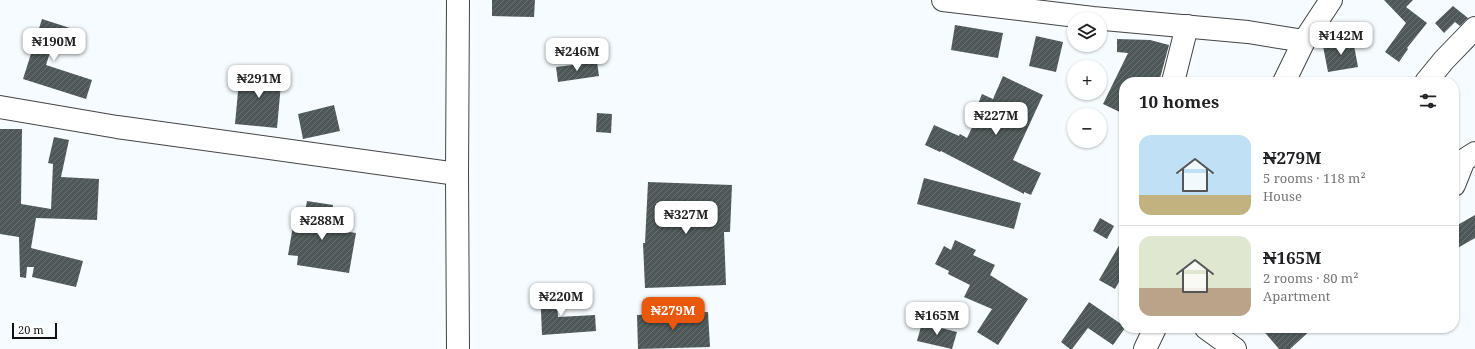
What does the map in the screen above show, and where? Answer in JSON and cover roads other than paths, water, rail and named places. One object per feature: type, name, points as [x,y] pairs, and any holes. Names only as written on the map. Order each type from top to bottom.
[{"type":"street","points":[[458,0],[458,349]]},
{"type":"street","points":[[943,0],[1093,18],[1248,32],[1304,41]]},
{"type":"street","points":[[1286,77],[1304,41],[1331,0]]},
{"type":"street","points":[[1174,77],[1187,26]]},
{"type":"street","points":[[1430,77],[1444,60],[1475,28]]},
{"type":"street","points":[[0,107],[132,129],[457,174]]},
{"type":"street","points":[[1459,172],[1464,160],[1475,153]]},
{"type":"street","points":[[1145,349],[1153,333]]},
{"type":"street","points":[[1213,333],[1235,349]]}]
